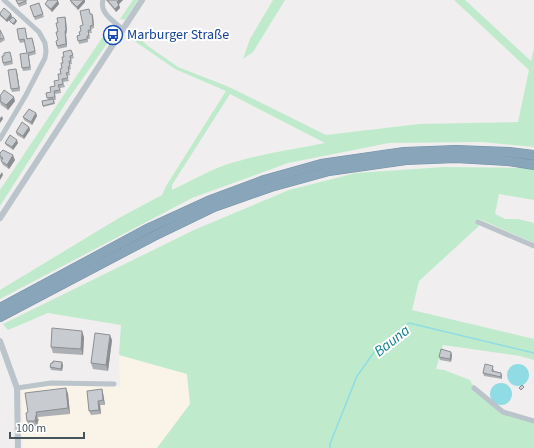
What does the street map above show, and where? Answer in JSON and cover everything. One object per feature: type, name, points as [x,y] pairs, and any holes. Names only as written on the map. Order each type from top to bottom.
[{"type":"highway","points":[[0,308],[149,228],[208,201],[264,180],[321,164],[404,152],[456,150],[509,152],[534,156]]},
{"type":"highway","points":[[0,317],[154,236],[214,207],[271,186],[329,171],[406,160],[456,158],[508,161],[534,165]]},
{"type":"street","points":[[0,139],[29,89],[45,58],[46,51],[45,43],[39,32],[4,0]]},
{"type":"street","points":[[103,0],[102,5],[104,12],[122,29]]},
{"type":"street","points":[[0,218],[142,0]]},
{"type":"street","points":[[478,222],[534,246]]},
{"type":"street","points":[[0,341],[17,388],[18,448]]},
{"type":"street","points":[[17,388],[51,382],[114,384]]},
{"type":"street","points":[[474,388],[504,412],[534,421]]},
{"type":"shaded area","points":[[119,355],[187,374],[190,404],[157,448],[23,448],[22,389],[55,385],[120,387]]},
{"type":"green space","points":[[133,0],[138,0],[125,20],[120,19]]},
{"type":"green space","points":[[273,0],[285,0],[253,52],[243,59],[250,39]]},
{"type":"green space","points":[[454,0],[465,0],[531,61],[534,48],[534,147],[482,142],[389,143],[288,163],[192,198],[0,299],[0,290],[119,218],[162,195],[166,186],[226,91],[175,69],[130,38],[135,34],[148,46],[178,67],[229,87],[326,135],[419,124],[518,122],[529,70]],"holes":[[[230,94],[325,143],[237,161],[211,171],[172,190],[172,185]]]},
{"type":"green space","points":[[110,26],[116,31],[69,98],[0,206],[0,190]]},
{"type":"green space","points":[[444,167],[524,168],[534,170],[534,200],[499,194],[495,214],[505,219],[518,219],[534,223],[534,243],[479,219],[479,226],[419,281],[412,310],[534,339],[534,360],[520,356],[443,345],[436,369],[444,370],[470,380],[472,384],[504,411],[534,419],[534,448],[157,448],[190,404],[187,374],[119,355],[121,325],[48,313],[8,330],[3,324],[194,230],[289,190],[356,173]]},
{"type":"water","points":[[518,364],[526,367],[529,375],[526,383],[518,386],[510,383],[507,375],[510,367]]},
{"type":"water","points":[[501,383],[509,386],[512,394],[509,402],[501,405],[493,402],[490,394],[493,386]]},
{"type":"building","points":[[16,0],[26,0],[26,1],[18,4]]},
{"type":"building","points":[[48,0],[58,1],[51,9],[45,4]]},
{"type":"building","points":[[70,0],[84,0],[77,7]]},
{"type":"building","points":[[107,0],[119,0],[117,2],[119,5],[115,9]]},
{"type":"building","points":[[39,3],[43,14],[34,17],[30,6]]},
{"type":"building","points":[[4,8],[11,14],[6,20],[0,14]]},
{"type":"building","points":[[89,9],[90,14],[92,14],[93,25],[90,26],[91,30],[88,30],[89,36],[87,36],[87,39],[78,41],[77,36],[80,35],[79,32],[81,31],[80,26],[83,25],[80,11]]},
{"type":"building","points":[[13,17],[16,20],[13,24],[9,20]]},
{"type":"building","points":[[65,17],[66,44],[57,46],[57,18]]},
{"type":"building","points":[[25,28],[27,39],[32,38],[35,51],[28,53],[30,67],[22,68],[20,54],[27,53],[24,39],[19,40],[17,29]]},
{"type":"building","points":[[0,30],[4,38],[0,39]]},
{"type":"building","points":[[71,50],[73,55],[70,56],[71,61],[69,61],[70,66],[68,67],[69,72],[66,73],[68,78],[62,79],[63,84],[58,85],[60,90],[54,91],[55,97],[47,98],[46,93],[51,92],[50,87],[55,86],[54,81],[59,80],[58,74],[61,74],[61,63],[63,63],[62,57],[64,57],[63,52]]},
{"type":"building","points":[[10,52],[12,61],[3,63],[2,56],[4,56],[4,53]]},
{"type":"building","points":[[16,69],[19,88],[11,89],[8,70]]},
{"type":"building","points":[[4,90],[14,97],[6,105],[0,101],[0,96]]},
{"type":"building","points":[[53,99],[54,103],[43,106],[42,101]]},
{"type":"building","points":[[29,109],[36,113],[31,122],[23,117]]},
{"type":"building","points":[[22,122],[29,127],[23,136],[16,132]]},
{"type":"building","points":[[10,135],[17,140],[12,147],[5,143]]},
{"type":"building","points":[[3,150],[13,155],[7,165],[1,161],[3,158],[0,156],[0,153]]},
{"type":"building","points":[[52,328],[82,331],[81,349],[51,347]]},
{"type":"building","points":[[95,333],[110,335],[106,365],[91,363]]},
{"type":"building","points":[[441,349],[451,352],[450,359],[439,357]]},
{"type":"building","points":[[53,361],[62,362],[61,369],[50,367]]},
{"type":"building","points":[[485,364],[493,366],[492,371],[501,373],[501,377],[483,373]]},
{"type":"building","points":[[522,385],[524,387],[521,390],[519,388]]},
{"type":"building","points":[[66,388],[68,408],[36,412],[37,415],[35,421],[27,421],[26,413],[28,412],[25,393]]},
{"type":"building","points":[[102,389],[103,400],[98,401],[99,410],[89,411],[87,391]]},
{"type":"waterway","name":"Bauna","points":[[330,448],[330,444],[357,376],[375,351],[409,323],[534,353]]},
{"type":"place","name":"Marburger Straße","points":[[113,35]]}]
